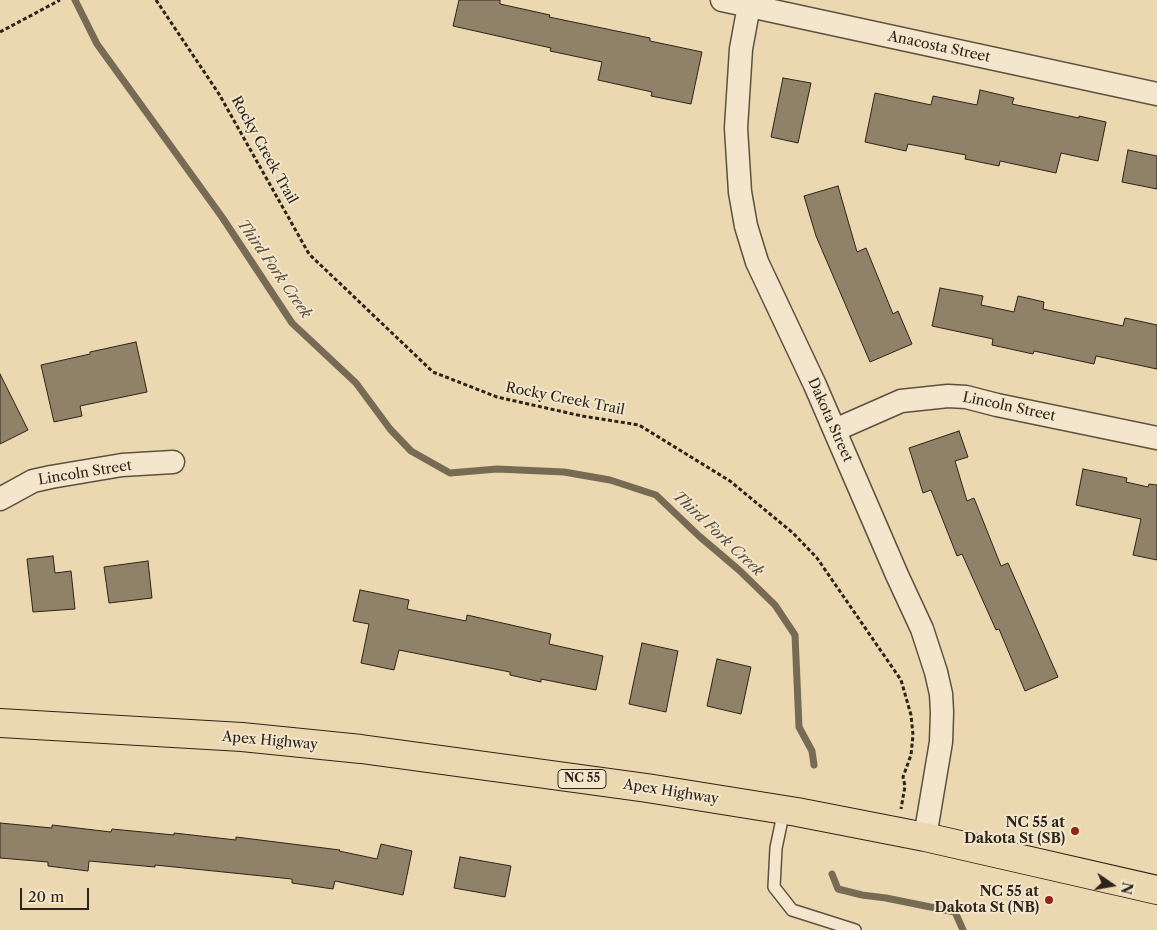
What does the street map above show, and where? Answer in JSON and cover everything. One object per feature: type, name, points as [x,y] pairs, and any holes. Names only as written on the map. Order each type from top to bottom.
[{"type":"main road","name":"Apex Highway","points":[[0,724],[242,737],[361,749],[638,787],[784,810],[925,837],[1157,890]]},
{"type":"street","name":"Anacosta Street","points":[[722,0],[750,3],[1157,94]]},
{"type":"street","name":"Dakota Street","points":[[750,3],[741,49],[736,128],[740,192],[746,226],[757,262],[835,430],[922,629],[936,672],[941,694],[941,742],[925,837]]},
{"type":"street","name":"Lincoln Street","points":[[835,430],[901,401],[948,396],[966,397],[1157,438]]},
{"type":"street","name":"Lincoln Street","points":[[0,499],[34,481],[51,477],[122,465],[173,462]]},
{"type":"lane","points":[[784,810],[776,848],[774,888],[792,910],[855,930]]},
{"type":"path","points":[[0,32],[60,0]]},
{"type":"path","name":"Rocky Creek Trail","points":[[156,0],[219,94],[309,254],[433,372],[497,397],[582,416],[639,425],[730,481],[793,533],[817,558],[901,680],[912,715],[911,755],[903,777],[904,791],[897,832]]},
{"type":"building","points":[[459,0],[500,0],[500,4],[550,15],[549,17],[650,38],[650,41],[702,52],[691,104],[651,96],[652,92],[598,80],[602,62],[550,51],[551,48],[453,26]]},
{"type":"building","points":[[783,78],[811,83],[798,143],[771,137]]},
{"type":"building","points":[[980,90],[1014,98],[1012,104],[1106,122],[1098,161],[1061,153],[1056,173],[1000,161],[999,166],[965,159],[966,155],[908,144],[906,151],[865,142],[875,93],[931,105],[933,96],[977,105]]},
{"type":"building","points":[[1128,150],[1157,156],[1157,189],[1122,182]]},
{"type":"building","points":[[838,186],[857,252],[866,248],[893,314],[898,311],[912,344],[870,362],[816,236],[804,196]]},
{"type":"building","points":[[940,288],[983,296],[981,305],[1014,312],[1018,296],[1044,302],[1043,309],[1123,326],[1125,318],[1157,325],[1157,369],[1096,356],[1094,364],[1034,351],[1033,354],[992,345],[993,339],[932,326]]},
{"type":"building","points":[[136,342],[147,392],[80,406],[82,416],[54,422],[41,365]]},
{"type":"building","points":[[0,374],[28,430],[0,444]]},
{"type":"building","points":[[959,431],[968,457],[955,461],[967,501],[974,498],[1001,566],[1008,563],[1058,677],[1025,691],[999,629],[996,630],[962,554],[957,556],[931,490],[923,493],[909,448]]},
{"type":"building","points":[[1083,469],[1127,478],[1126,482],[1148,487],[1149,484],[1157,485],[1157,560],[1133,555],[1141,519],[1076,505]]},
{"type":"building","points":[[53,556],[55,573],[71,571],[75,609],[33,612],[27,559]]},
{"type":"building","points":[[148,561],[152,598],[109,603],[104,567]]},
{"type":"building","points":[[360,590],[409,600],[407,609],[466,621],[467,615],[551,634],[549,644],[603,656],[596,690],[541,679],[541,682],[510,675],[510,672],[399,650],[394,670],[361,663],[369,624],[353,621]]},
{"type":"building","points":[[642,643],[678,651],[666,712],[629,704]]},
{"type":"building","points":[[717,659],[751,667],[741,714],[707,706]]},
{"type":"building","points":[[0,823],[52,828],[52,825],[111,832],[112,829],[174,835],[174,833],[236,840],[236,837],[340,850],[377,859],[381,844],[412,851],[403,895],[335,881],[333,889],[292,883],[292,879],[155,865],[155,867],[89,861],[88,871],[48,866],[48,862],[0,858]]},
{"type":"building","points":[[460,857],[511,866],[505,897],[454,888]]},
{"type":"waterway","name":"Third Fork Creek","points":[[75,0],[97,44],[222,217],[292,323],[356,383],[390,429],[411,451],[450,473],[497,469],[564,472],[610,480],[656,495],[775,605],[795,635],[799,727],[812,751],[814,765]]},
{"type":"waterway","name":"Third Fork Creek","points":[[832,874],[838,889],[955,912],[963,930]]},
{"type":"place","name":"NC 55 at Dakota St (SB)","points":[[1075,831]]},
{"type":"place","name":"NC 55 at Dakota St (NB)","points":[[1049,900]]}]
